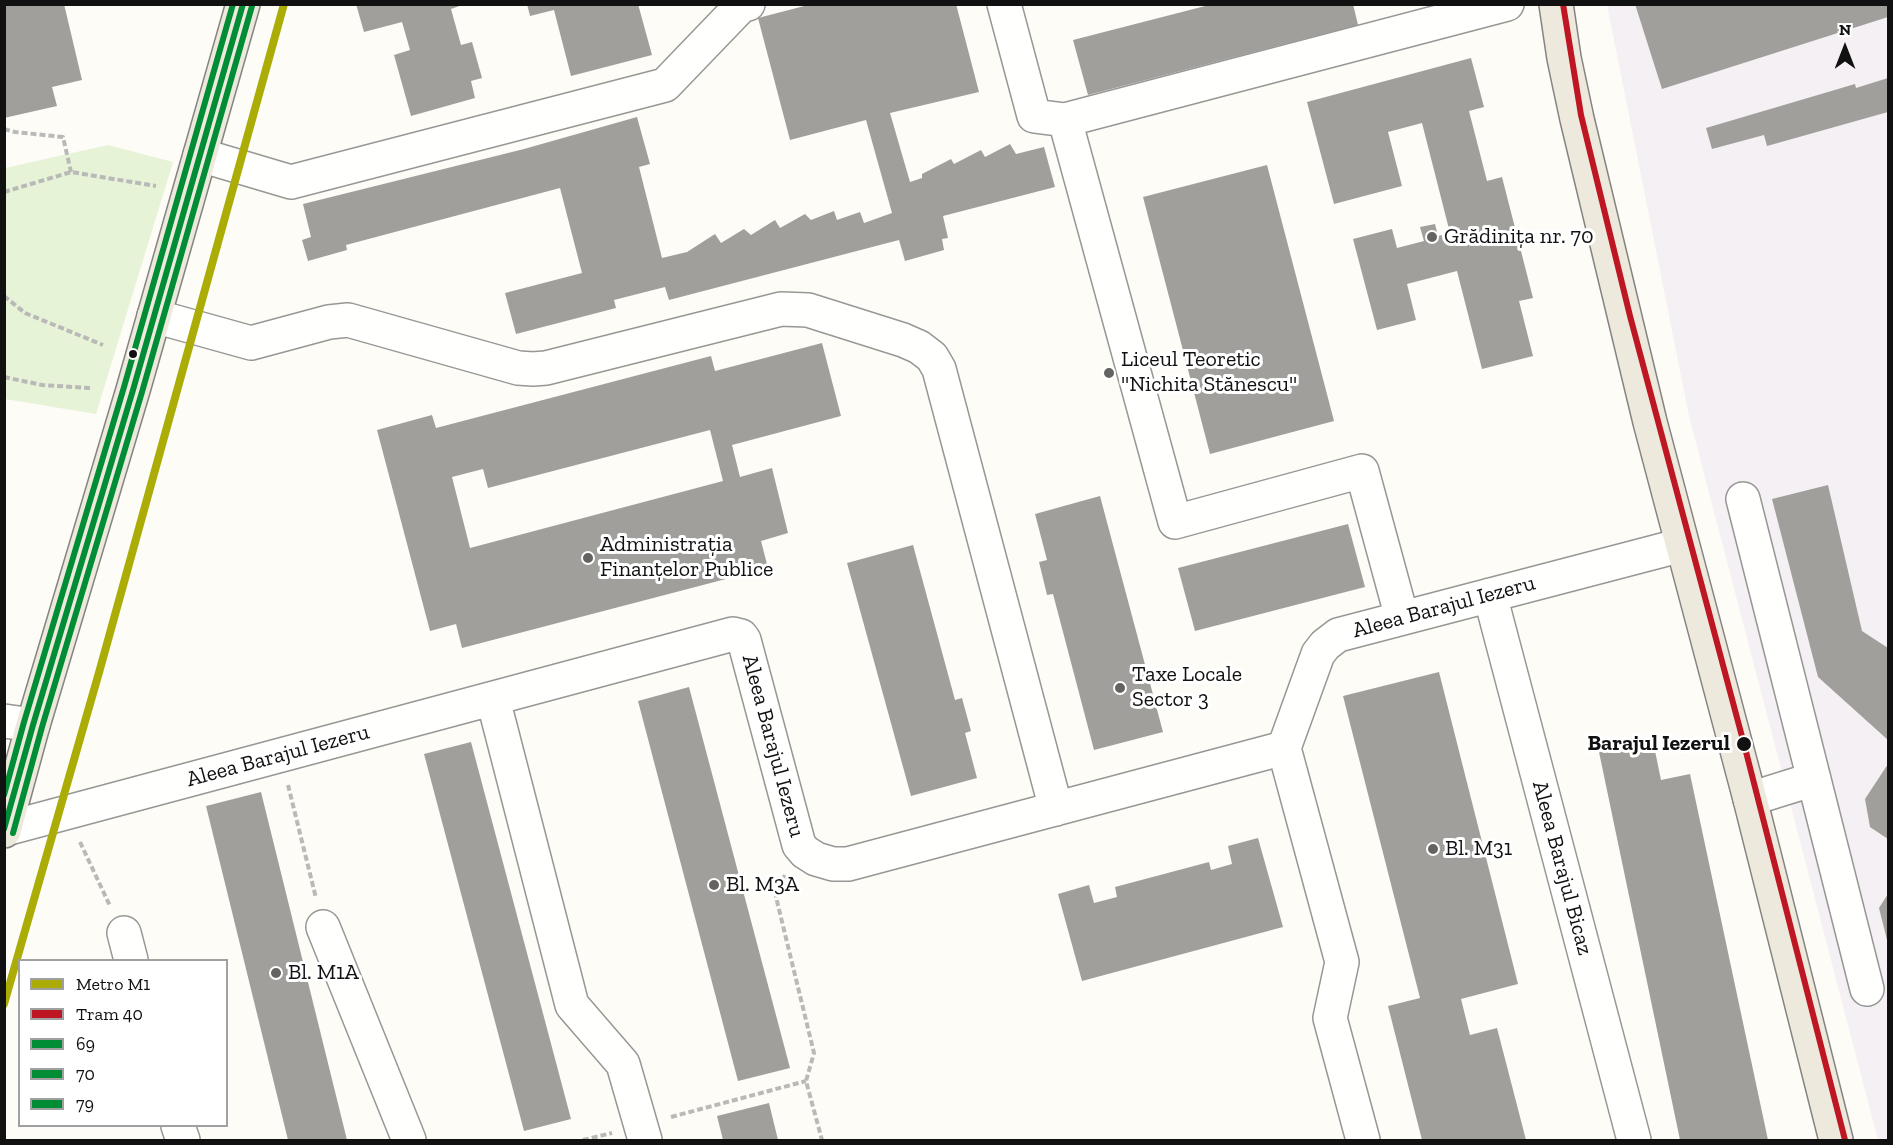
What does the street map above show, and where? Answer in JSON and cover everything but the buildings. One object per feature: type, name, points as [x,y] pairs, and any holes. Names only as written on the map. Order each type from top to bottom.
[{"type":"main road","points":[[5,830],[19,723],[154,316],[243,4]]},
{"type":"main road","points":[[1556,4],[1564,58],[1577,119],[1650,422],[1750,799],[1836,1140]]},
{"type":"street","points":[[200,155],[291,182],[666,85],[741,6],[748,4]]},
{"type":"street","points":[[1004,4],[1034,116],[1065,120],[1507,4]]},
{"type":"street","points":[[1065,120],[1174,522],[1362,471],[1402,618]]},
{"type":"street","points":[[154,316],[251,343],[329,322],[348,320],[518,368],[533,369],[546,368],[781,309],[808,310],[903,340],[919,348],[932,357],[939,369],[1056,808]]},
{"type":"street","points":[[1743,500],[1867,989]]},
{"type":"street","name":"Aleea Barajul Iezeru","points":[[5,830],[733,634],[741,636],[744,640],[799,845],[816,859],[833,864],[848,864],[1284,748],[1318,654],[1338,635],[1682,545]]},
{"type":"street","name":"Aleea Barajul Bicaz","points":[[1490,595],[1634,1140]]},
{"type":"street","points":[[493,699],[572,1005],[623,1064],[643,1133]]},
{"type":"street","points":[[1284,748],[1342,962],[1330,1018],[1363,1140]]},
{"type":"street","points":[[1750,799],[1814,779]]},
{"type":"street","points":[[323,927],[409,1140]]},
{"type":"path","points":[[4,129],[63,137],[71,172]]},
{"type":"path","points":[[4,192],[71,172],[156,186]]},
{"type":"path","points":[[4,296],[25,313],[102,345]]},
{"type":"path","points":[[4,377],[42,385],[90,388]]},
{"type":"path","points":[[281,755],[323,927]]},
{"type":"path","points":[[73,811],[78,837],[128,947]]},
{"type":"path","points":[[799,845],[776,897],[814,1053],[806,1081],[822,1140]]},
{"type":"path","points":[[583,1140],[643,1133],[806,1081]]},
{"type":"shaded area","points":[[1607,5],[1888,5],[1888,1140],[1878,1140],[1689,416]]},
{"type":"green space","points":[[108,145],[173,162],[96,414],[5,399],[5,168]]},
{"type":"metro line","name":"M1","points":[[4,1004],[100,669],[284,4]]},
{"type":"tram line","name":"40","points":[[1563,4],[1581,115],[1630,316],[1744,744],[1845,1140]]},
{"type":"transit line","name":"79","points":[[4,795],[124,387],[233,4]]},
{"type":"transit line","name":"69","points":[[4,829],[243,4]]},
{"type":"transit line","name":"70","points":[[13,833],[252,6]]},
{"type":"place","name":"Grădiniţa nr. 70","points":[[1432,237]]},
{"type":"place","name":"Liceul Teoretic \"Nichita Stănescu\"","points":[[1109,373]]},
{"type":"place","name":"Administrația Finanțelor Publice","points":[[588,558]]},
{"type":"place","name":"Taxe Locale Sector 3","points":[[1120,688]]},
{"type":"place","name":"Barajul Iezerul","points":[[1744,744]]},
{"type":"place","name":"Bl. M31","points":[[1433,849]]},
{"type":"place","name":"Bl. M3A","points":[[714,885]]},
{"type":"place","name":"Bl. M1A","points":[[276,973]]}]
